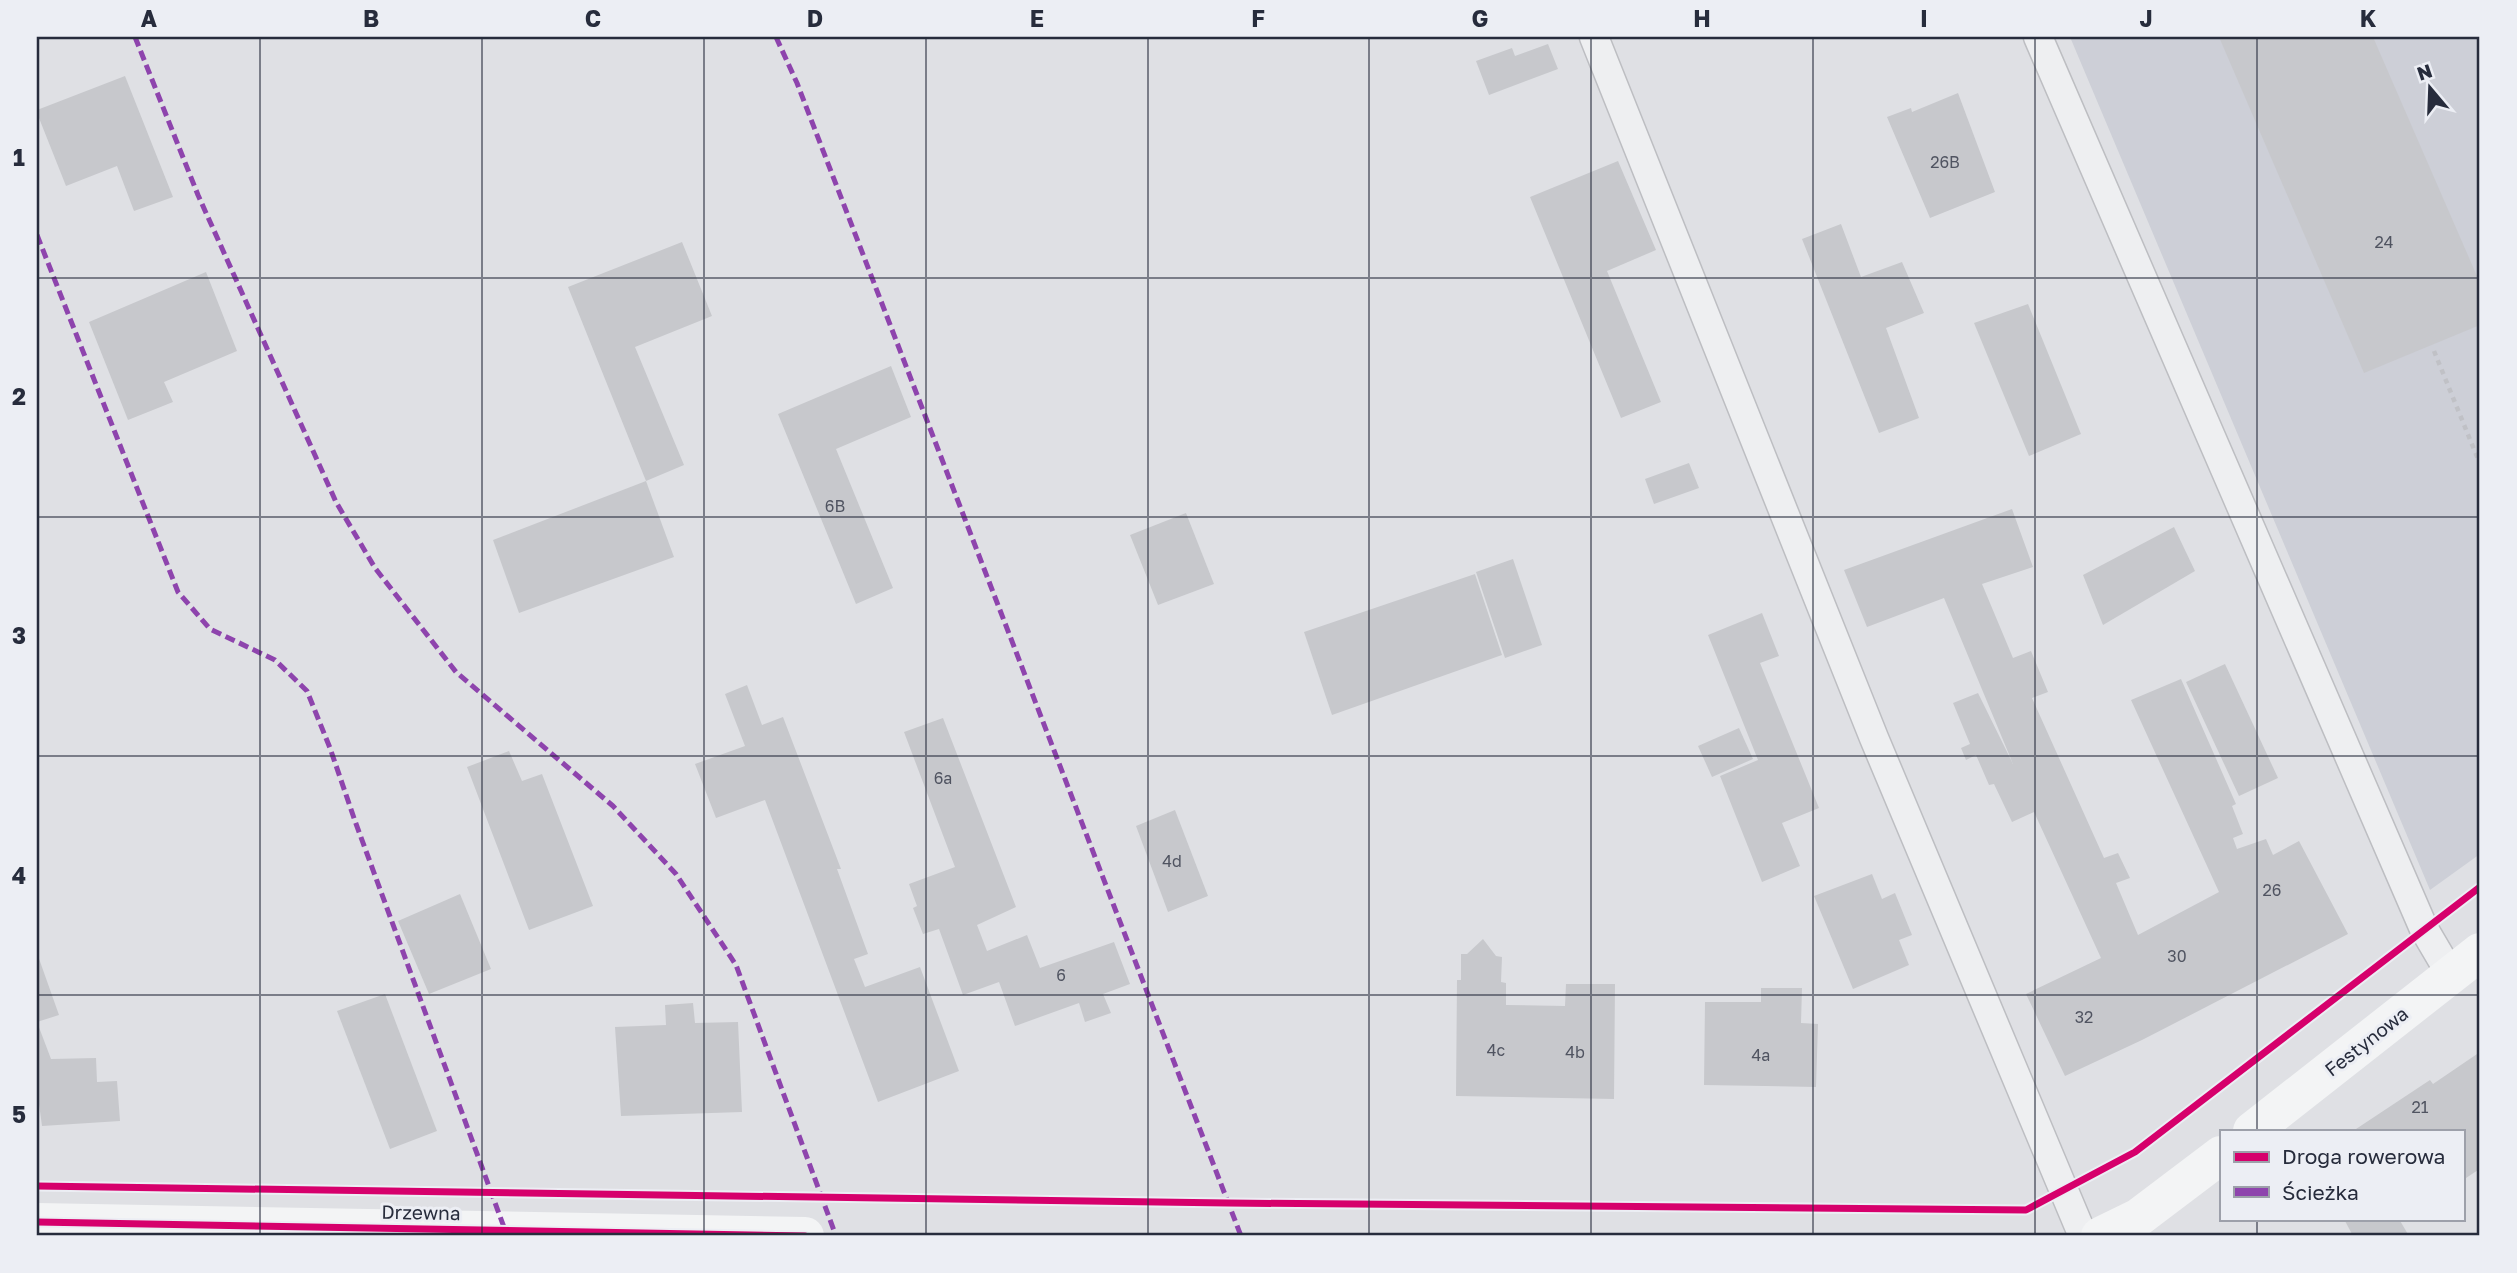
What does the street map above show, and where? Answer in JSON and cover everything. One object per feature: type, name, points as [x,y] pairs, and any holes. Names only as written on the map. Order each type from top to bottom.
[{"type":"street","name":"Festynowa","points":[[2253,1130],[2465,963]]},
{"type":"street","points":[[2100,1236],[2139,1217],[2220,1156]]},
{"type":"street","name":"Drzewna","points":[[37,1222],[804,1236]]},
{"type":"lane","points":[[1594,37],[1874,738],[2083,1236]]},
{"type":"lane","points":[[2038,37],[2424,929],[2465,963]]},
{"type":"path","points":[[2434,351],[2480,464]]},
{"type":"shaded area","points":[[2070,37],[2480,37],[2480,854],[2430,890]]},
{"type":"building","points":[[2219,37],[2373,37],[2480,283],[2480,325],[2364,373]]},
{"type":"building","points":[[1548,44],[1558,69],[1489,95],[1476,61],[1512,48],[1515,56]]},
{"type":"building","points":[[125,76],[173,197],[134,211],[117,166],[66,186],[37,113],[37,110]]},
{"type":"building","points":[[1958,93],[1995,192],[1930,218],[1887,117],[1911,108],[1912,112]]},
{"type":"building","points":[[1618,161],[1656,250],[1607,271],[1661,402],[1621,418],[1530,197]]},
{"type":"building","points":[[1841,224],[1861,277],[1902,262],[1924,313],[1886,328],[1919,418],[1879,433],[1802,239]]},
{"type":"building","points":[[682,242],[712,316],[635,347],[684,465],[646,481],[568,287]]},
{"type":"building","points":[[206,272],[237,351],[164,382],[173,402],[128,420],[89,322]]},
{"type":"building","points":[[2028,304],[2081,434],[2029,456],[1974,323]]},
{"type":"building","points":[[891,366],[911,417],[836,449],[893,588],[856,604],[778,414]]},
{"type":"building","points":[[1689,463],[1699,488],[1654,504],[1645,479]]},
{"type":"building","points":[[646,481],[674,557],[519,613],[493,540]]},
{"type":"building","points":[[2012,509],[2033,567],[1982,584],[2013,658],[2031,651],[2048,692],[2032,698],[2104,858],[2118,853],[2130,878],[2116,883],[2138,935],[2219,892],[2131,700],[2181,679],[2236,804],[2232,806],[2243,834],[2233,838],[2237,849],[2266,839],[2273,855],[2299,841],[2348,934],[2142,1040],[2065,1076],[2026,994],[2101,958],[2034,812],[2012,822],[1994,784],[1989,785],[1976,755],[1966,760],[1961,748],[1970,744],[1953,703],[1978,693],[2013,764],[1944,598],[1867,627],[1844,570]]},
{"type":"building","points":[[1186,513],[1214,584],[1158,605],[1130,535]]},
{"type":"building","points":[[2174,527],[2195,571],[2103,625],[2083,575]]},
{"type":"building","points":[[1513,559],[1542,645],[1505,658],[1476,572]]},
{"type":"building","points":[[1475,574],[1502,655],[1332,715],[1304,632]]},
{"type":"building","points":[[1762,613],[1779,656],[1760,663],[1819,808],[1782,823],[1800,866],[1762,882],[1720,776],[1758,760],[1708,635]]},
{"type":"building","points":[[2225,664],[2278,778],[2239,796],[2186,682]]},
{"type":"building","points":[[747,685],[762,725],[783,717],[841,869],[837,869],[868,954],[854,959],[865,987],[920,967],[959,1071],[878,1102],[765,800],[716,818],[695,764],[745,746],[725,694]]},
{"type":"building","points":[[943,718],[1016,907],[977,925],[987,951],[1027,935],[1040,968],[1114,942],[1130,984],[1103,994],[1111,1013],[1085,1022],[1079,1003],[1015,1026],[999,982],[963,995],[939,929],[923,934],[913,908],[917,906],[909,884],[955,867],[904,732]]},
{"type":"building","points":[[1739,728],[1753,759],[1712,777],[1698,746]]},
{"type":"building","points":[[509,751],[522,781],[542,774],[593,906],[529,930],[467,767]]},
{"type":"building","points":[[1175,810],[1208,896],[1168,912],[1136,826]]},
{"type":"building","points":[[1872,874],[1882,899],[1895,893],[1912,935],[1899,940],[1909,965],[1853,989],[1814,896]]},
{"type":"building","points":[[460,894],[491,969],[429,994],[398,921]]},
{"type":"building","points":[[1483,939],[1496,956],[1502,957],[1501,982],[1506,983],[1506,1005],[1565,1006],[1566,984],[1615,984],[1614,1099],[1456,1096],[1457,980],[1461,980],[1461,954],[1467,954]]},
{"type":"building","points":[[37,953],[59,1015],[37,1022]]},
{"type":"building","points":[[1761,988],[1802,988],[1801,1023],[1818,1024],[1816,1087],[1704,1085],[1705,1002],[1761,1002]]},
{"type":"building","points":[[385,994],[437,1131],[390,1149],[337,1011]]},
{"type":"building","points":[[693,1003],[695,1023],[738,1022],[742,1112],[621,1116],[615,1027],[666,1025],[665,1005]]},
{"type":"building","points":[[37,1022],[51,1059],[96,1058],[97,1082],[117,1081],[120,1121],[42,1126],[37,1089]]},
{"type":"building","points":[[2480,1052],[2478,1170],[2464,1179],[2464,1130],[2355,1130],[2430,1080],[2433,1084]]},
{"type":"building","points":[[2345,1220],[2400,1220],[2409,1236],[2353,1236]]},
{"type":"marked path","points":[[135,37],[198,195],[336,502],[375,568],[456,672],[613,806],[676,874],[736,965],[836,1236]]},
{"type":"marked path","points":[[776,37],[797,83],[1241,1236]]},
{"type":"marked path","points":[[37,235],[178,592],[210,629],[275,660],[307,691],[505,1230]]},
{"type":"cycle path","points":[[37,1186],[1228,1203],[2026,1210],[2135,1152],[2480,887]]},
{"type":"cycle path","points":[[37,1222],[805,1236]]}]
